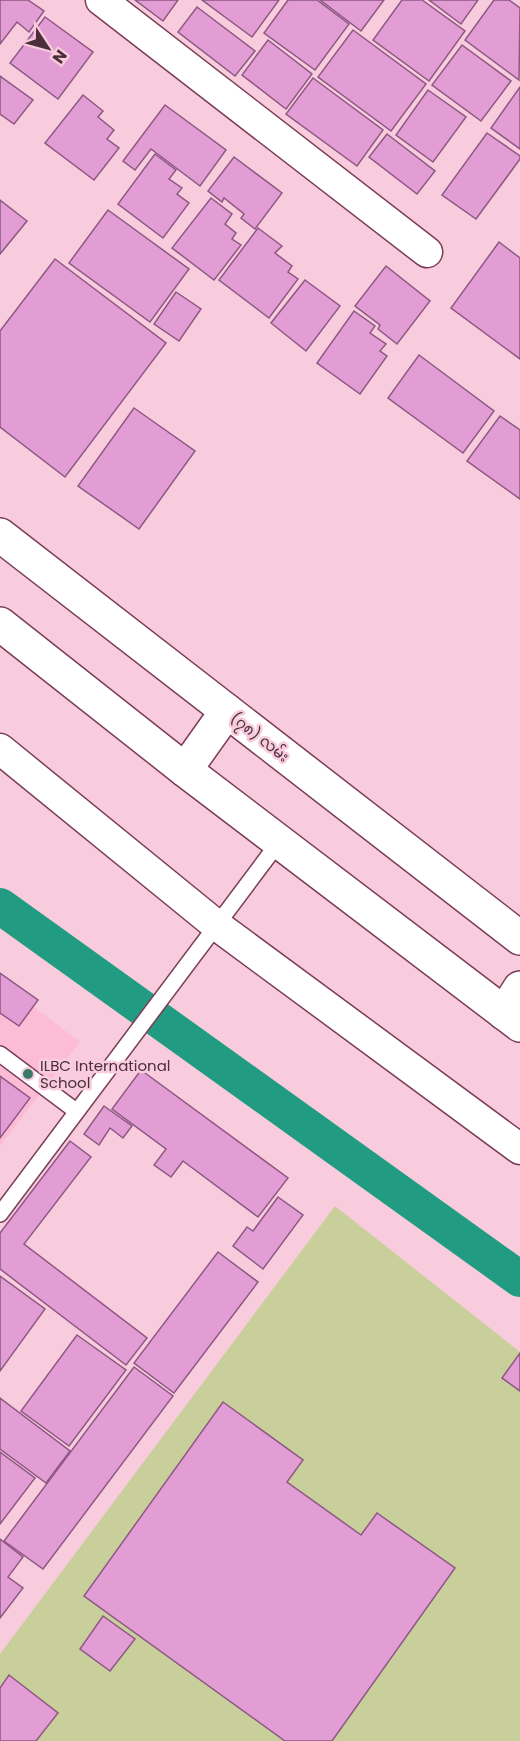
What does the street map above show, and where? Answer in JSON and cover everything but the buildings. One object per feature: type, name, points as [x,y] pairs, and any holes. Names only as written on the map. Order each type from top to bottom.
[{"type":"main road","name":"(၇၈) လမ်း","points":[[0,535],[520,938]]},
{"type":"main road","points":[[0,624],[279,842],[515,1008]]},
{"type":"main road","points":[[185,770],[227,711]]},
{"type":"street","points":[[101,0],[427,252]]},
{"type":"street","points":[[0,749],[215,924],[520,1149]]},
{"type":"lane","points":[[0,1214],[215,924],[279,842]]},
{"type":"lane","points":[[0,1055],[76,1111]]},
{"type":"shaded area","name":"ILBC International School","points":[[0,981],[80,1042],[0,1146]]},
{"type":"green space","points":[[335,1206],[520,1352],[520,1741],[0,1741],[0,1654]]},
{"type":"waterway","points":[[0,906],[520,1279]]},
{"type":"place","name":"ILBC International School","points":[[28,1074]]}]
